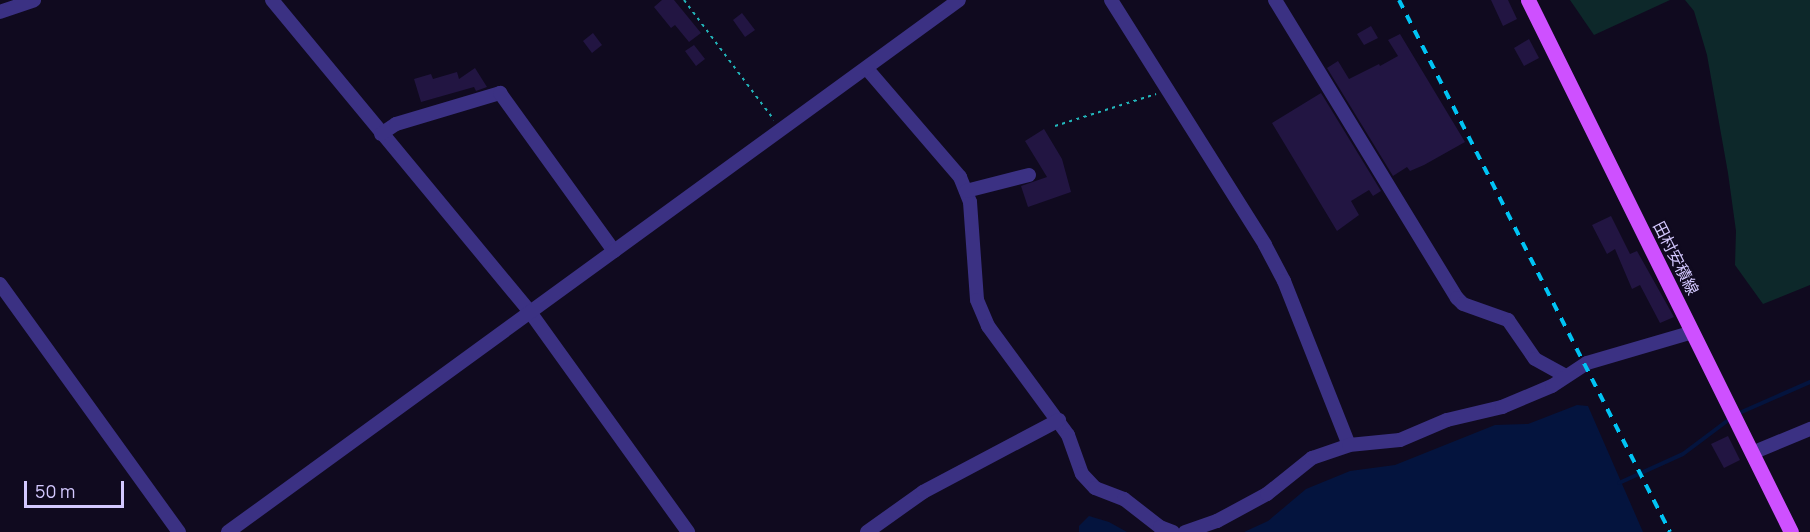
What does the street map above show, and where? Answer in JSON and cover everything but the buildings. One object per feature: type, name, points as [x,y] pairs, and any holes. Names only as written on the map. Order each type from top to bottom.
[{"type":"main road","name":"田村安積線","points":[[1528,0],[1791,532]]},
{"type":"street","points":[[0,12],[34,0]]},
{"type":"street","points":[[272,0],[530,312],[688,532]]},
{"type":"street","points":[[228,532],[614,251],[868,70],[941,5],[959,0]]},
{"type":"street","points":[[1111,0],[1284,281],[1349,445]]},
{"type":"street","points":[[1275,0],[1457,298],[1463,304],[1508,320],[1535,359],[1566,376]]},
{"type":"street","points":[[868,70],[939,150],[966,191],[977,300],[988,326],[1059,420],[1086,480],[1144,511],[1160,527],[1173,532]]},
{"type":"street","points":[[381,134],[396,124],[500,93],[614,251]]},
{"type":"street","points":[[966,191],[1029,175]]},
{"type":"street","points":[[0,284],[179,532]]},
{"type":"street","points":[[1185,532],[1217,521],[1267,494],[1312,458],[1349,445],[1408,437],[1447,420],[1502,407],[1552,386],[1587,363],[1693,332]]},
{"type":"street","points":[[867,532],[923,492],[1059,420]]},
{"type":"street","points":[[1752,453],[1810,429]]},
{"type":"path","points":[[684,0],[782,130]]},
{"type":"path","points":[[1055,126],[1167,91]]},
{"type":"green space","points":[[1570,0],[1670,0],[1594,35]]},
{"type":"green space","points":[[1685,0],[1810,0],[1810,285],[1763,304],[1735,265],[1736,231],[1707,55],[1694,11]]},
{"type":"water","points":[[1577,405],[1588,406],[1643,532],[1244,532],[1268,521],[1306,489],[1350,471],[1395,465],[1495,425],[1528,424]]},
{"type":"water","points":[[1089,516],[1109,522],[1127,532],[1079,532],[1079,526]]},
{"type":"waterway","points":[[1737,414],[1810,382]]},
{"type":"waterway","points":[[1619,483],[1683,454],[1731,418]]},
{"type":"railway","points":[[1399,0],[1670,532]]}]
